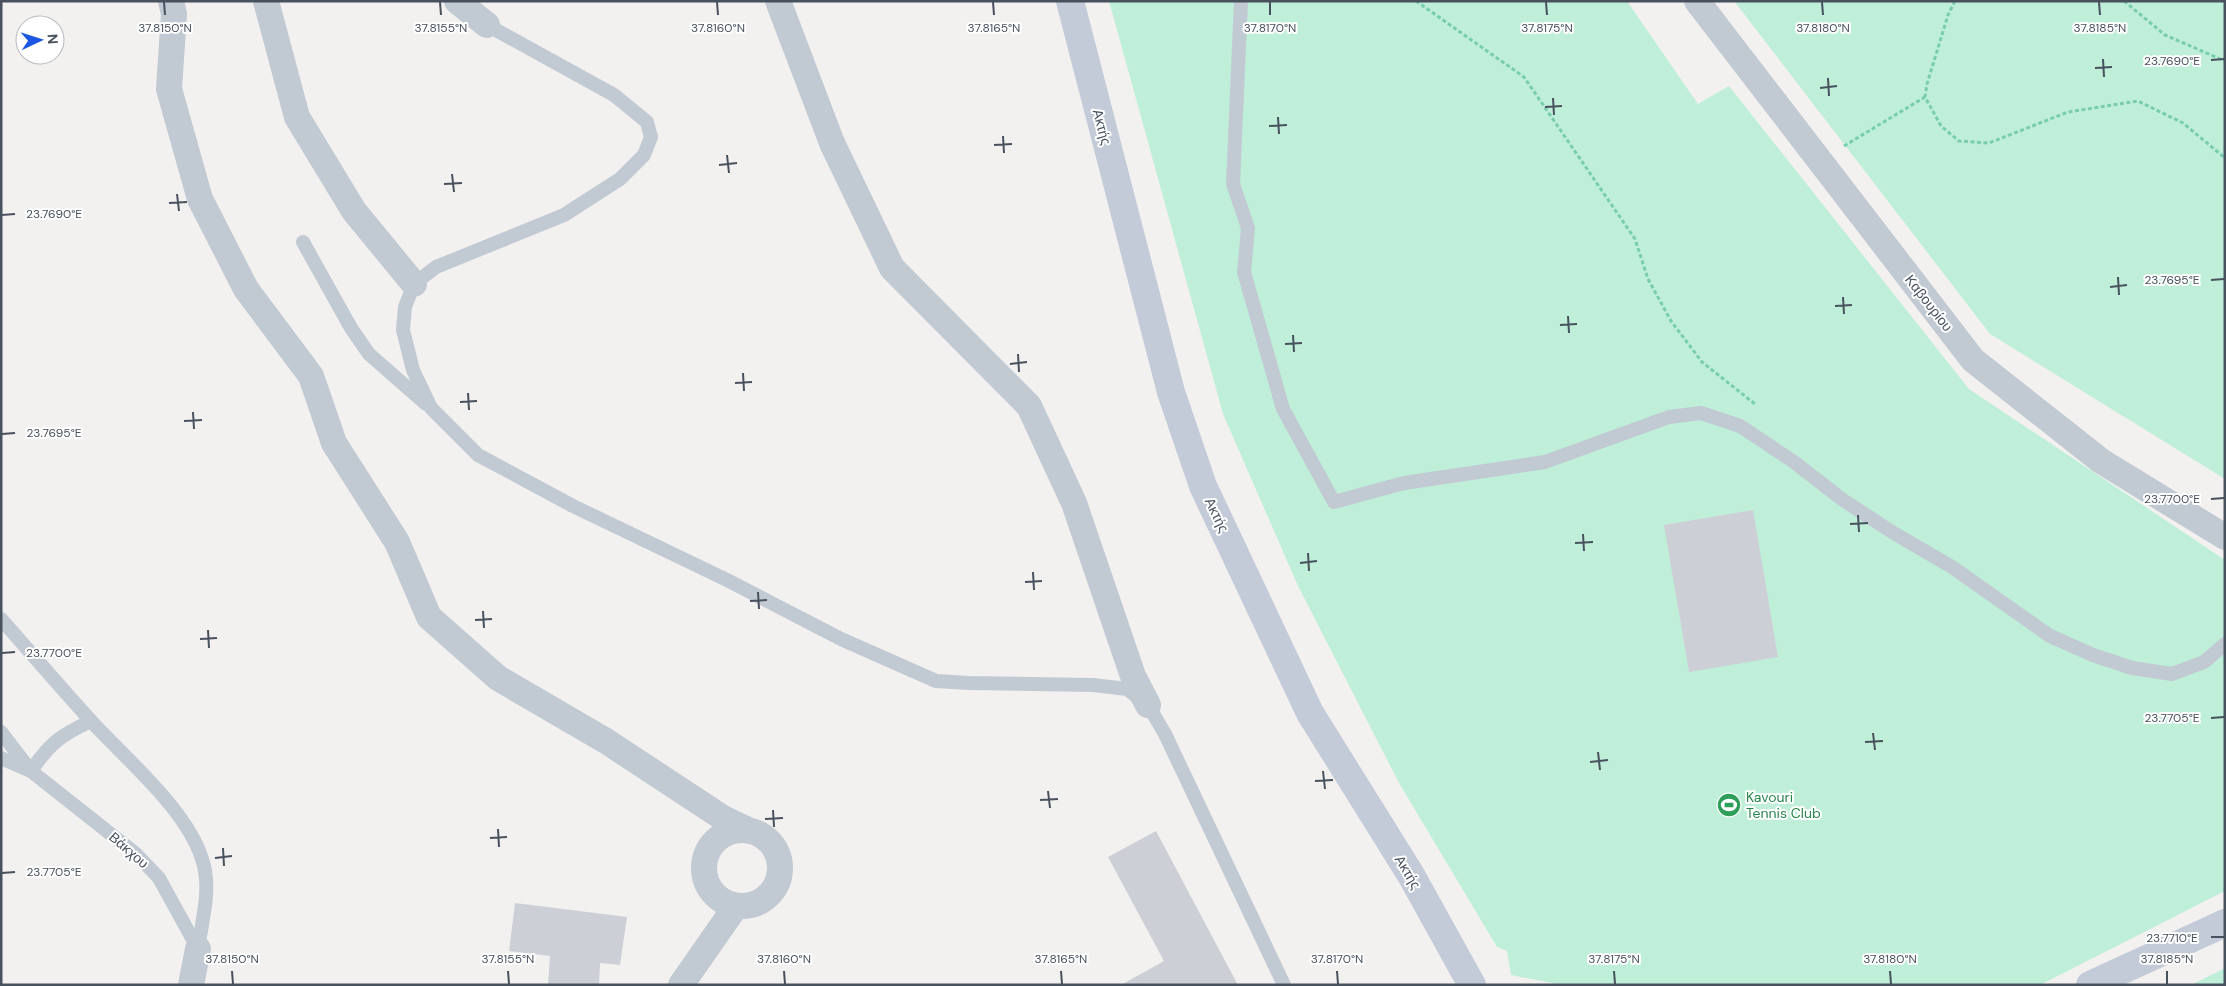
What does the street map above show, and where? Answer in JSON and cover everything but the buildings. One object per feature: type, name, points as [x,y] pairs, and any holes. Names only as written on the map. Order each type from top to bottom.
[{"type":"street","points":[[171,1],[174,14],[170,90],[200,199],[246,289],[311,376],[334,443],[397,542],[429,617],[498,678],[606,741],[723,818],[763,836],[774,847],[780,862],[780,877],[774,890],[764,900],[750,906],[736,906],[722,901],[712,891],[705,878],[704,863],[709,849],[719,838],[732,831],[748,830]]},
{"type":"street","points":[[266,1],[297,117],[354,211],[414,284]]},
{"type":"street","points":[[457,1],[487,25]]},
{"type":"street","points":[[778,1],[832,143],[892,268],[1029,406],[1074,503],[1133,676],[1148,705]]},
{"type":"street","name":"Ακτής","points":[[1070,1],[1171,392],[1203,486],[1310,713],[1411,875],[1472,985]]},
{"type":"street","name":"Καβουρίου","points":[[1697,1],[1973,360],[2101,461],[2225,536]]},
{"type":"street","points":[[681,985],[736,906]]},
{"type":"street","points":[[2090,985],[2225,923]]},
{"type":"street","points":[[191,985],[198,949]]},
{"type":"lane","points":[[1241,1],[1232,184],[1248,228],[1244,272],[1283,409],[1334,502],[1404,483],[1545,462],[1670,416],[1701,413],[1740,426],[1794,462],[1843,500],[1892,532],[1952,567],[2050,636],[2092,655],[2132,668],[2172,674],[2204,662],[2225,644]]},
{"type":"lane","points":[[430,408],[413,370],[403,330],[405,307],[414,284],[436,267],[564,215],[620,179],[644,155],[651,137],[647,122],[614,95],[487,25]]},
{"type":"lane","points":[[303,242],[369,354],[430,408],[478,455],[573,506],[727,580],[841,639],[936,680],[969,683],[1093,685],[1128,690],[1148,705],[1165,734],[1284,985]]},
{"type":"lane","points":[[1,619],[91,721],[170,805],[192,835],[203,861],[207,892],[198,949]]},
{"type":"lane","points":[[1,732],[31,771],[43,752],[62,735],[91,721]]},
{"type":"lane","name":"Βάκχου","points":[[1,758],[31,771],[136,854],[159,878],[198,949]]},
{"type":"path","points":[[1416,1],[1524,77],[1636,239],[1648,280],[1671,321],[1702,362],[1760,408]]},
{"type":"path","points":[[1955,1],[1938,50],[1925,97],[1940,126],[1959,141],[1989,143],[2068,112],[2138,101],[2183,123],[2225,158]]},
{"type":"path","points":[[2124,1],[2165,34],[2225,61]]},
{"type":"path","points":[[1819,161],[1925,97]]},
{"type":"green space","points":[[1109,1],[1627,1],[1698,104],[1729,86],[1969,389],[2225,560],[2225,891],[2040,985],[1562,985],[1511,975],[1507,951],[1497,947],[1399,783],[1298,586],[1223,414]]},
{"type":"green space","points":[[1734,1],[2225,1],[2225,479],[1990,334]]},
{"type":"green space","points":[[2225,968],[2225,985],[2191,985]]},
{"type":"place","name":"Kavouri Tennis Club","points":[[1729,805]]}]
